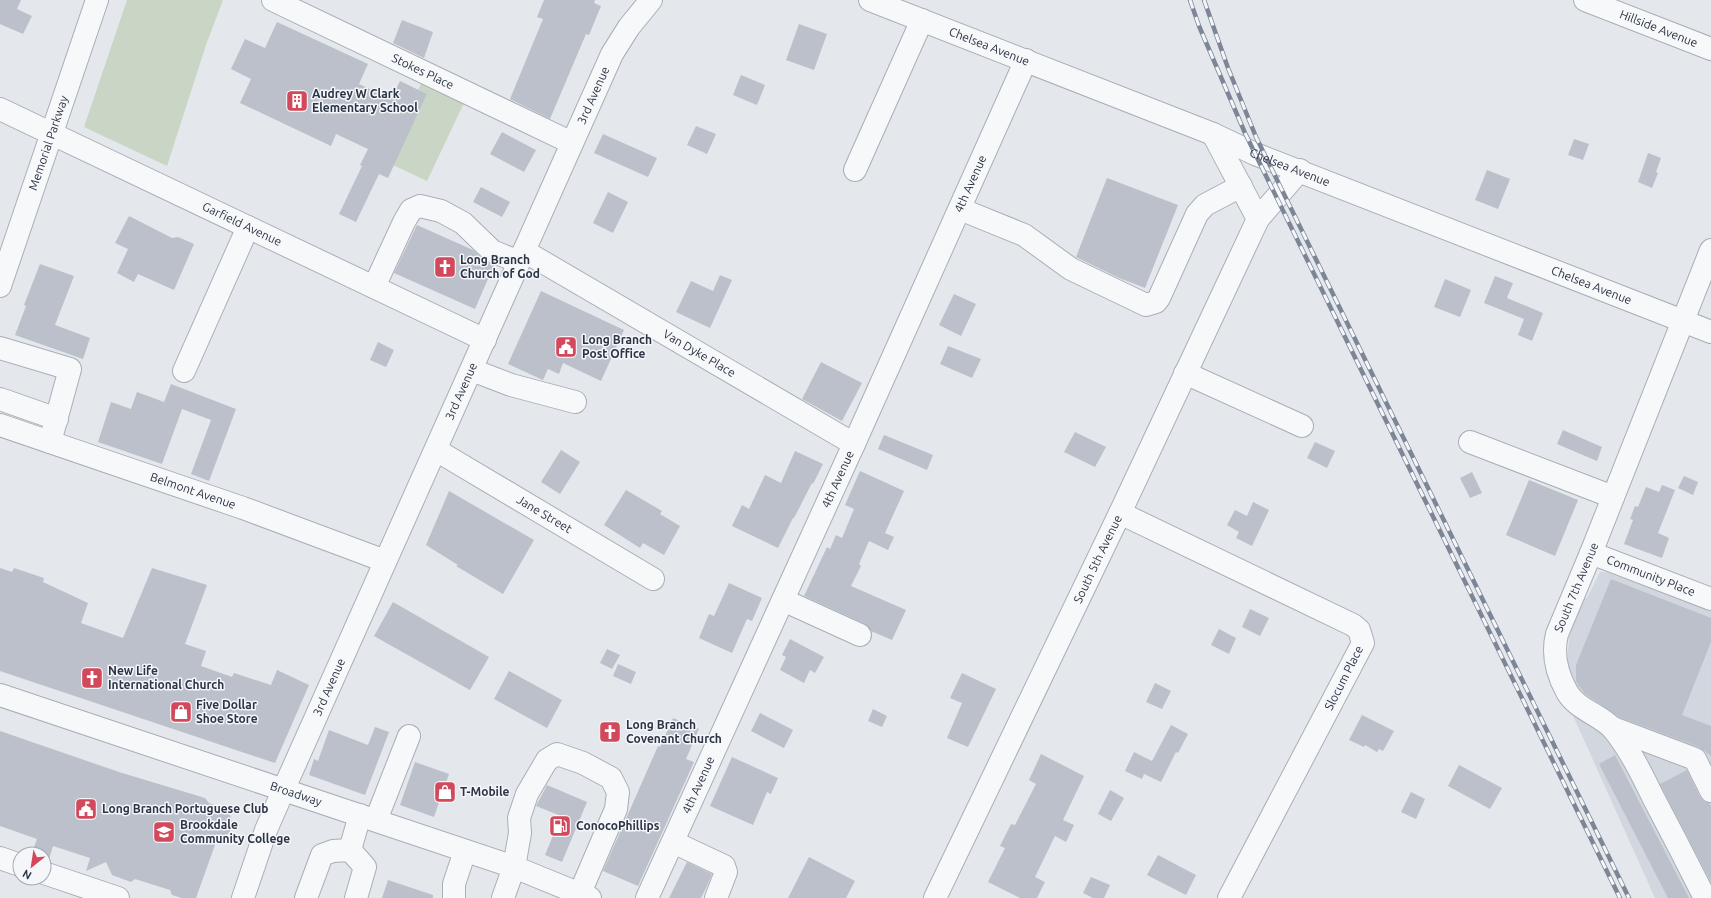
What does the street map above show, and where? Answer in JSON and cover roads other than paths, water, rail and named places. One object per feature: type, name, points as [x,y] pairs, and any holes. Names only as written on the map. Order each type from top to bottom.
[{"type":"street","name":"Memorial Parkway","points":[[0,286],[97,0]]},
{"type":"street","name":"Stokes Place","points":[[273,0],[572,143]]},
{"type":"street","name":"3rd Avenue","points":[[243,898],[266,830],[283,790],[612,54],[629,27],[651,0]]},
{"type":"street","name":"Chelsea Avenue","points":[[870,0],[1213,134],[1255,154],[1300,170],[1711,332]]},
{"type":"street","name":"Hillside Avenue","points":[[1584,0],[1711,49]]},
{"type":"street","points":[[855,170],[922,20]]},
{"type":"street","name":"4th Avenue","points":[[647,898],[854,444],[1026,60]]},
{"type":"street","name":"Garfield Avenue","points":[[0,109],[485,340]]},
{"type":"street","points":[[1213,134],[1258,219]]},
{"type":"street","name":"South 5th Avenue","points":[[935,898],[1120,513],[1258,219],[1300,170]]},
{"type":"street","points":[[960,209],[1024,235],[1071,270],[1146,305],[1151,304],[1159,298],[1196,214],[1205,205],[1241,186]]},
{"type":"street","name":"Van Dyke Place","points":[[374,287],[411,210],[420,206],[441,211],[463,223],[492,251],[522,257],[854,444]]},
{"type":"street","points":[[184,371],[248,227]]},
{"type":"street","name":"South 7th Avenue","points":[[1705,898],[1634,759],[1613,728],[1577,703],[1568,694],[1558,670],[1554,645],[1557,634],[1591,553],[1711,250]]},
{"type":"street","points":[[0,348],[70,369],[50,442]]},
{"type":"street","points":[[472,370],[511,386],[574,402]]},
{"type":"street","points":[[1185,373],[1302,426]]},
{"type":"street","points":[[0,399],[57,419]]},
{"type":"street","name":"Belmont Avenue","points":[[0,425],[243,508],[385,561]]},
{"type":"street","points":[[1470,442],[1613,497]]},
{"type":"street","name":"Jane Street","points":[[436,450],[653,579]]},
{"type":"street","name":"Slocum Place","points":[[1120,513],[1353,625],[1359,630],[1363,643],[1229,898]]},
{"type":"street","name":"Community Place","points":[[1591,553],[1711,599]]},
{"type":"street","points":[[783,600],[860,635]]},
{"type":"street","name":"Broadway","points":[[0,696],[514,867],[548,890],[585,896]]},
{"type":"street","points":[[1613,728],[1695,759],[1709,785]]},
{"type":"street","points":[[350,850],[368,818],[409,736]]},
{"type":"street","points":[[1634,759],[1636,749],[1640,745],[1651,743]]},
{"type":"street","points":[[503,898],[514,867],[520,833],[519,818],[527,794],[547,760],[557,754],[584,763],[611,778],[618,792],[616,809],[585,896]]},
{"type":"street","points":[[673,842],[724,866],[726,872],[716,898]]},
{"type":"street","points":[[306,898],[322,855],[333,850],[350,850],[365,867],[356,898]]},
{"type":"street","points":[[454,898],[454,884],[465,851]]},
{"type":"street","points":[[0,858],[12,862]]},
{"type":"street","points":[[52,876],[118,898]]},
{"type":"railway","points":[[1190,0],[1199,26],[1245,133],[1620,898]]},
{"type":"railway","points":[[1204,0],[1228,68],[1256,137],[1629,898]]},
{"type":"place","name":"Audrey W Clark Elementary School","points":[[297,101]]},
{"type":"place","name":"Long Branch Church of God","points":[[445,267]]},
{"type":"place","name":"Long Branch Post Office","points":[[566,347]]},
{"type":"place","name":"New Life International Church","points":[[92,678]]},
{"type":"place","name":"Five Dollar Shoe Store","points":[[181,712]]},
{"type":"place","name":"Long Branch Covenant Church","points":[[610,732]]},
{"type":"place","name":"T-Mobile","points":[[445,792]]},
{"type":"place","name":"Long Branch Portuguese Club","points":[[86,809]]},
{"type":"place","name":"ConocoPhillips","points":[[560,826]]},
{"type":"place","name":"Brookdale Community College","points":[[164,832]]}]
